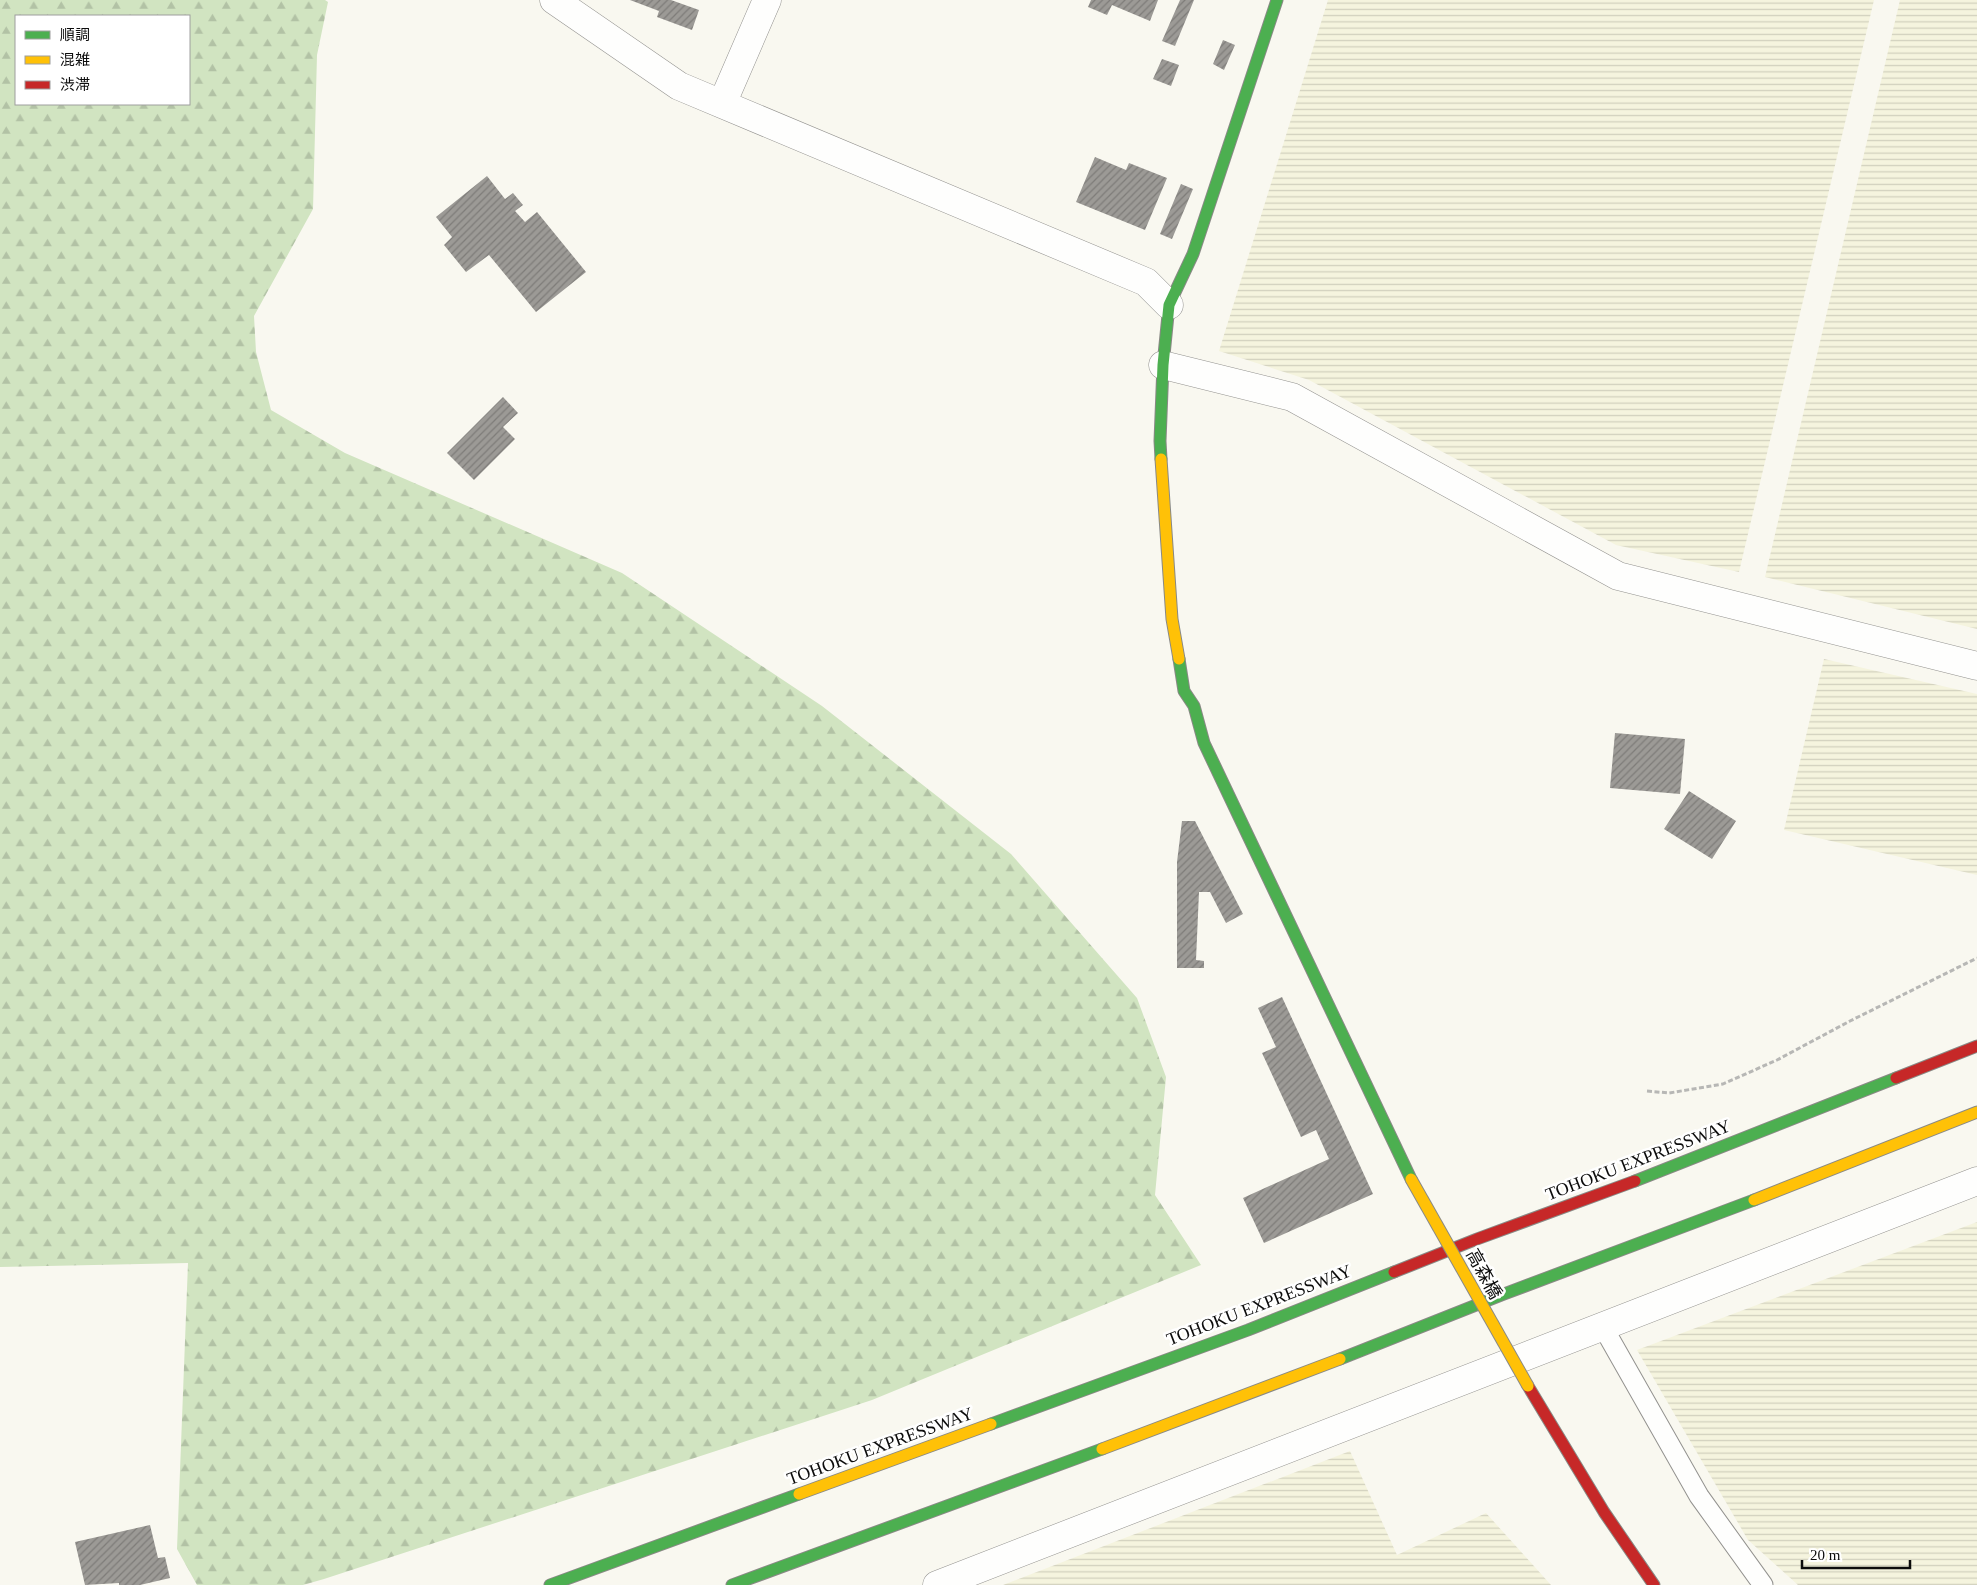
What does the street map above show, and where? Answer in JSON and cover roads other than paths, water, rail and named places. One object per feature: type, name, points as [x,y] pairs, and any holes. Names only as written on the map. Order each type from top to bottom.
[{"type":"main road","name":"高森橋","points":[[1277,0],[1193,254],[1169,306],[1163,365],[1160,441],[1172,619],[1184,691],[1194,706],[1204,743],[1411,1179],[1528,1386],[1593,1496],[1624,1544],[1654,1585]]},
{"type":"main road","name":"TOHOKU EXPRESSWAY","points":[[550,1585],[1248,1330],[1477,1238],[1686,1162],[1977,1046]]},
{"type":"main road","points":[[732,1585],[1263,1389],[1504,1294],[1694,1224],[1977,1112]]},
{"type":"street","points":[[554,0],[679,86],[1146,282],[1169,306]]},
{"type":"street","points":[[722,104],[767,0]]},
{"type":"street","points":[[1163,365],[1292,397],[1618,576],[1977,666]]},
{"type":"street","points":[[938,1585],[1977,1181]]},
{"type":"lane","points":[[1603,1327],[1699,1496],[1763,1585]]}]
